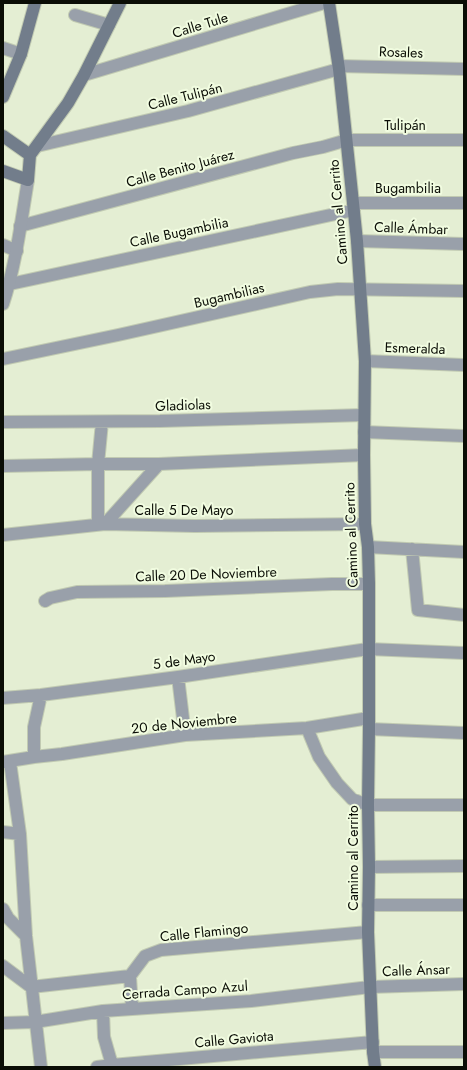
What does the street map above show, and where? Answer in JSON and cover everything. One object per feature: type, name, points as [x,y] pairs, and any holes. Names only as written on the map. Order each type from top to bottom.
[{"type":"main road","points":[[3,97],[21,54],[35,3]]},
{"type":"main road","points":[[3,171],[28,180],[34,151],[68,103],[84,75],[120,3]]},
{"type":"main road","name":"Camino al Cerrito","points":[[329,3],[347,140],[357,241],[365,361],[364,454],[365,524],[368,548],[369,723],[368,932],[375,1067]]},
{"type":"main road","points":[[3,136],[34,151]]},
{"type":"street","name":"Calle Tule","points":[[84,75],[324,3]]},
{"type":"street","points":[[75,15],[109,25]]},
{"type":"street","points":[[3,48],[21,54]]},
{"type":"street","name":"Rosales","points":[[338,68],[464,69]]},
{"type":"street","name":"Calle Tulipán","points":[[34,151],[188,111],[338,68]]},
{"type":"street","name":"Tulipán","points":[[347,140],[464,140]]},
{"type":"street","name":"Calle Benito Juárez","points":[[20,226],[347,140]]},
{"type":"street","points":[[3,304],[10,284],[17,250],[28,180]]},
{"type":"street","name":"Bugambilia","points":[[353,206],[464,203]]},
{"type":"street","name":"Calle Bugambilia","points":[[10,284],[353,206]]},
{"type":"street","name":"Calle Ámbar","points":[[357,241],[464,244]]},
{"type":"street","points":[[3,245],[17,250]]},
{"type":"street","name":"Bugambilias","points":[[3,359],[310,292],[338,289],[464,291]]},
{"type":"street","name":"Esmeralda","points":[[365,361],[464,365]]},
{"type":"street","name":"Gladiolas","points":[[3,422],[102,422],[364,415]]},
{"type":"street","points":[[101,525],[98,464],[102,422]]},
{"type":"street","points":[[364,432],[464,436]]},
{"type":"street","points":[[3,466],[159,464],[364,454]]},
{"type":"street","points":[[101,525],[159,464]]},
{"type":"street","name":"Calle 5 De Mayo","points":[[3,535],[101,525],[195,526],[365,524]]},
{"type":"street","points":[[368,548],[464,552]]},
{"type":"street","points":[[412,550],[418,610],[464,615]]},
{"type":"street","name":"Calle 20 De Noviembre","points":[[45,601],[50,598],[77,592],[165,591],[332,584],[368,584]]},
{"type":"street","name":"5 de Mayo","points":[[3,698],[178,677],[368,649],[464,653]]},
{"type":"street","points":[[178,677],[185,735]]},
{"type":"street","points":[[34,757],[34,727],[41,694]]},
{"type":"street","name":"20 de Noviembre","points":[[7,762],[185,735],[369,723],[464,733]]},
{"type":"street","points":[[307,728],[319,757],[337,783],[352,799],[368,804],[464,805]]},
{"type":"street","points":[[7,762],[20,834],[26,936],[40,1067]]},
{"type":"street","points":[[3,832],[20,834]]},
{"type":"street","points":[[369,867],[464,866]]},
{"type":"street","points":[[368,905],[464,905]]},
{"type":"street","points":[[3,909],[8,918],[26,936]]},
{"type":"street","name":"Calle Flamingo","points":[[130,976],[146,956],[161,950],[368,932]]},
{"type":"street","points":[[3,966],[31,987],[130,976],[132,1009]]},
{"type":"street","name":"Calle Ánsar","points":[[370,987],[464,984]]},
{"type":"street","name":"Cerrada Campo Azul","points":[[3,1023],[35,1022],[103,1011],[251,1001],[370,987]]},
{"type":"street","points":[[103,1011],[104,1037],[112,1065]]},
{"type":"street","name":"Calle Gaviota","points":[[98,1067],[373,1047],[464,1052]]}]
